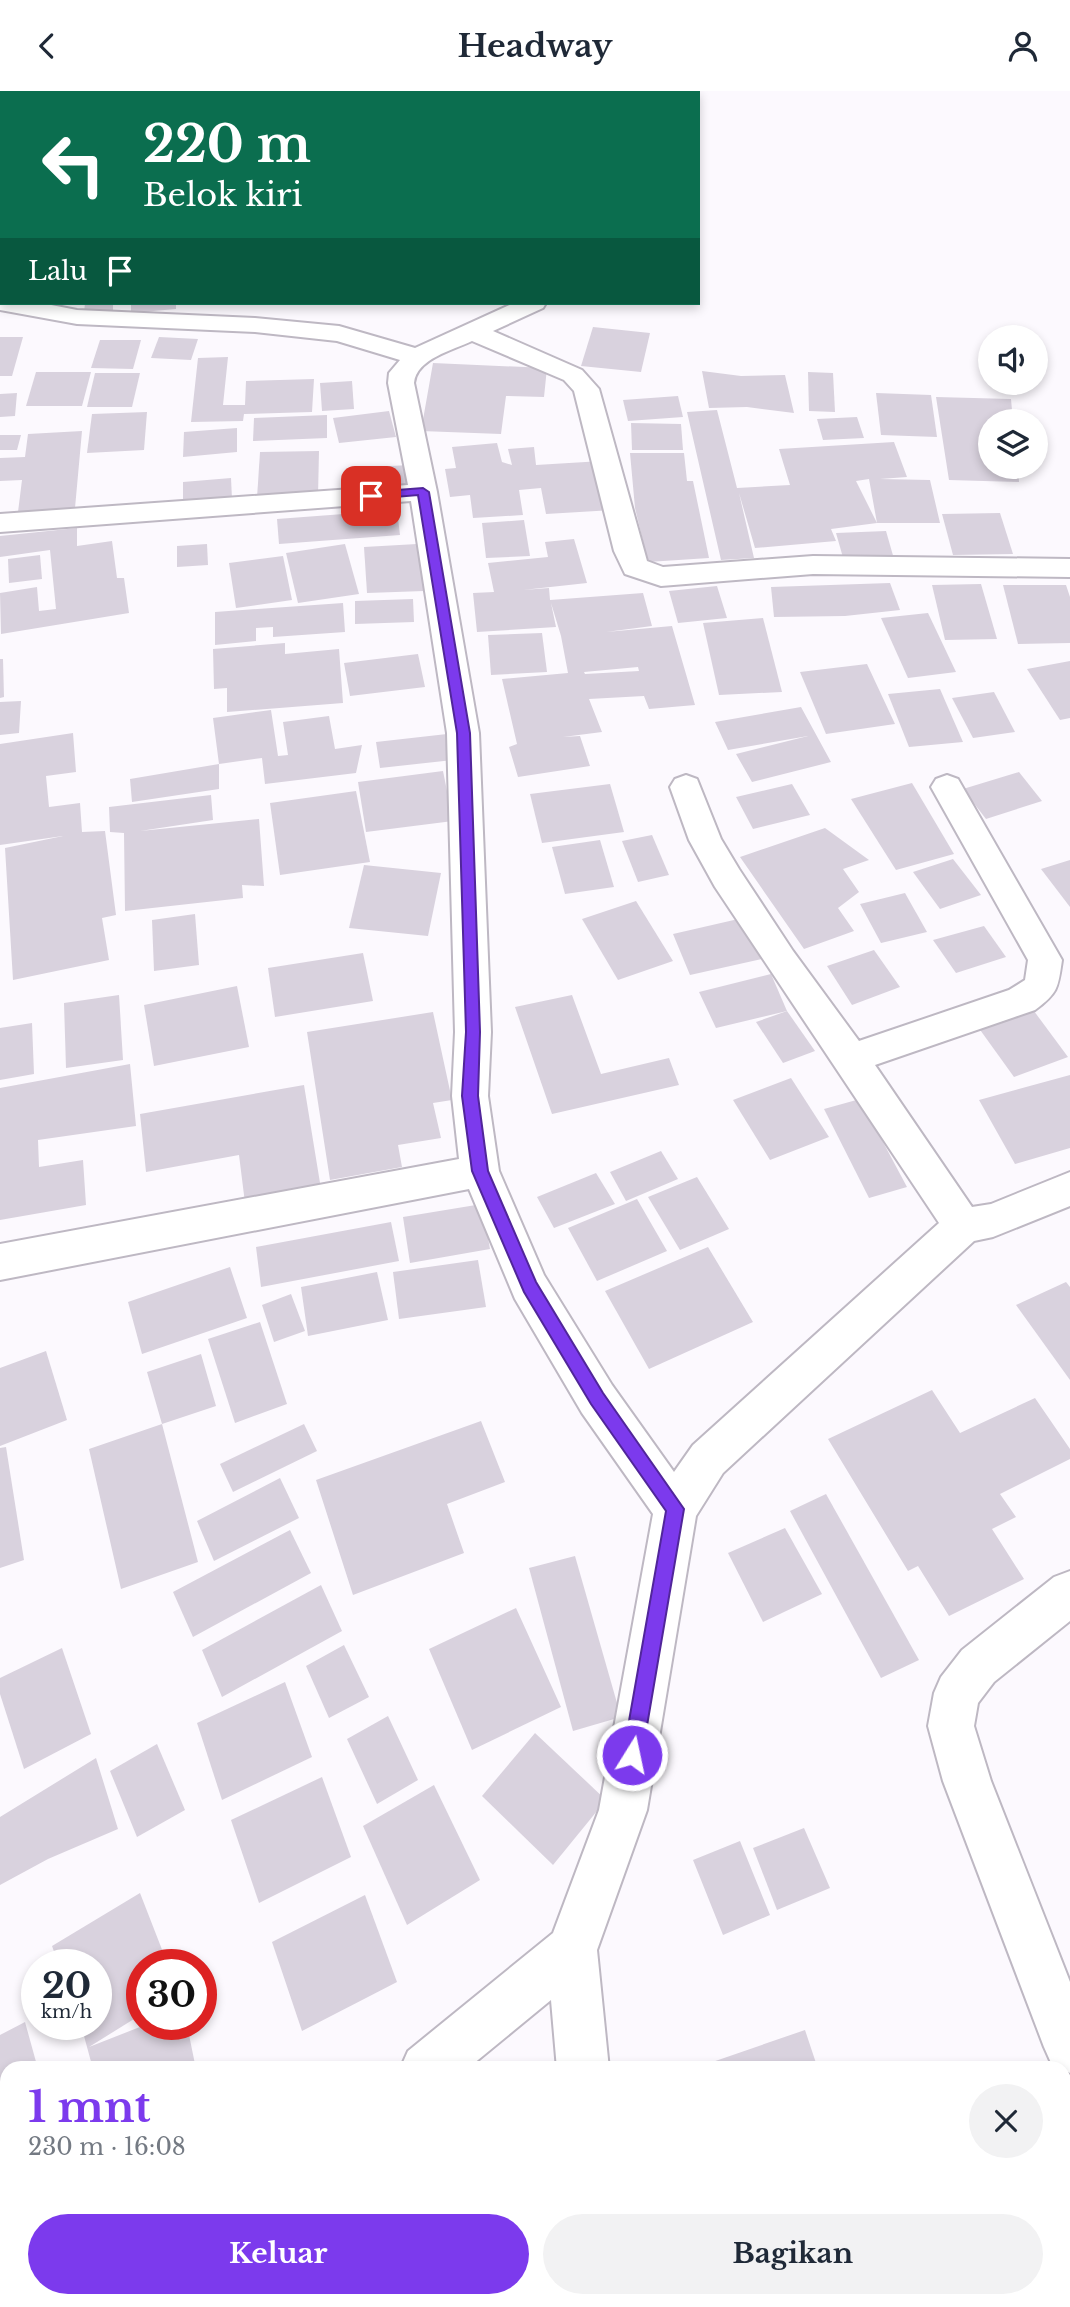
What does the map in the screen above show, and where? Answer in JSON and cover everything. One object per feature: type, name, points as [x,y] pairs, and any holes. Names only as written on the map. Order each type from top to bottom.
[{"type":"street","points":[[16,305],[77,317],[256,325],[339,334],[417,357]]},
{"type":"street","points":[[530,305],[417,357],[402,373],[401,383],[423,492],[463,733],[473,1032],[470,1096],[480,1171],[529,1286],[597,1399],[675,1509]]},
{"type":"street","points":[[472,332],[573,375],[586,389],[628,551],[635,567],[661,577],[813,565],[1070,568]]},
{"type":"street","points":[[0,523],[423,492]]},
{"type":"street","points":[[686,787],[705,840],[727,878],[780,961],[851,1058],[963,1226]]},
{"type":"street","points":[[851,1058],[1022,1000],[1041,987],[1045,960],[947,787]]},
{"type":"street","points":[[0,1262],[480,1171]]},
{"type":"street","points":[[582,2061],[572,1950],[623,1810],[675,1509],[708,1459],[963,1226],[993,1220],[1070,1189]]},
{"type":"street","points":[[1070,1593],[978,1666],[957,1693],[951,1726],[967,1781],[1070,2047]]},
{"type":"street","points":[[436,2061],[572,1950]]},
{"type":"building","points":[[85,305],[113,305],[113,311],[84,313]]},
{"type":"building","points":[[131,305],[176,305],[176,309],[131,313]]},
{"type":"building","points":[[593,327],[650,333],[641,372],[581,366]]},
{"type":"building","points":[[0,337],[23,337],[12,376],[0,376]]},
{"type":"building","points":[[159,337],[198,339],[191,360],[151,358]]},
{"type":"building","points":[[100,340],[141,340],[133,369],[91,368]]},
{"type":"building","points":[[228,357],[223,405],[245,405],[246,381],[314,379],[312,412],[244,414],[243,421],[191,422],[198,358]]},
{"type":"building","points":[[433,363],[547,368],[544,397],[506,396],[501,434],[421,431]]},
{"type":"building","points":[[702,371],[741,376],[785,375],[794,413],[747,407],[709,408]]},
{"type":"building","points":[[36,372],[91,372],[82,406],[26,406]]},
{"type":"building","points":[[808,372],[833,373],[835,412],[809,411]]},
{"type":"building","points":[[95,373],[140,373],[132,407],[87,407]]},
{"type":"building","points":[[352,381],[354,409],[322,411],[320,383]]},
{"type":"building","points":[[17,393],[15,416],[0,417],[0,394]]},
{"type":"building","points":[[876,393],[931,395],[937,437],[881,435]]},
{"type":"building","points":[[678,396],[683,417],[628,421],[623,400]]},
{"type":"building","points":[[936,397],[1011,399],[1012,409],[978,409],[978,479],[1019,479],[1019,482],[949,480]]},
{"type":"building","points":[[717,410],[737,488],[790,485],[779,449],[894,442],[907,477],[880,479],[930,480],[940,523],[877,523],[831,529],[836,541],[755,548],[739,493],[754,558],[721,560],[687,412]],"holes":[[[869,479],[877,523],[856,481]]]},
{"type":"building","points":[[389,411],[396,437],[339,443],[333,418]]},
{"type":"building","points":[[147,412],[144,450],[87,453],[92,414]]},
{"type":"building","points":[[327,415],[327,438],[253,441],[254,418]]},
{"type":"building","points":[[857,417],[864,438],[823,440],[817,419]]},
{"type":"building","points":[[631,423],[681,424],[683,450],[632,450]]},
{"type":"building","points":[[237,428],[237,452],[183,457],[184,432]]},
{"type":"building","points":[[82,431],[75,508],[18,512],[22,480],[0,481],[0,458],[25,457],[28,434]]},
{"type":"building","points":[[0,435],[21,435],[17,450],[0,450]]},
{"type":"building","points":[[497,443],[502,462],[512,465],[508,449],[534,447],[536,465],[602,461],[613,510],[546,514],[541,488],[519,490],[523,515],[473,518],[470,495],[450,497],[445,469],[456,468],[452,447]]},
{"type":"building","points":[[319,451],[318,496],[257,498],[260,452]]},
{"type":"building","points":[[630,453],[684,453],[687,481],[693,481],[709,558],[648,562],[635,508]]},
{"type":"building","points":[[410,465],[411,486],[352,489],[351,468]]},
{"type":"building","points":[[231,478],[232,499],[183,503],[183,482]]},
{"type":"building","points":[[397,510],[400,535],[279,544],[277,519]]},
{"type":"building","points":[[1000,513],[1013,554],[953,555],[942,514]]},
{"type":"building","points":[[524,520],[530,556],[486,558],[482,523]]},
{"type":"building","points":[[77,528],[77,546],[112,541],[117,578],[124,578],[129,613],[1,634],[0,593],[37,587],[39,611],[56,609],[50,550],[0,557],[0,536]]},
{"type":"building","points":[[886,531],[894,559],[844,561],[836,533]]},
{"type":"building","points":[[574,539],[587,583],[523,590],[549,588],[550,600],[643,593],[652,626],[606,632],[672,626],[695,705],[649,709],[644,696],[589,699],[602,732],[563,737],[580,736],[590,766],[518,777],[509,747],[517,744],[502,679],[568,673],[561,636],[551,603],[556,627],[477,632],[473,593],[494,592],[488,563],[548,557],[545,542]],"holes":[[[638,667],[639,671],[585,674],[584,672]]]},
{"type":"building","points":[[207,544],[208,565],[177,567],[177,546]]},
{"type":"building","points":[[345,544],[359,594],[298,603],[286,553]]},
{"type":"building","points":[[417,544],[424,591],[367,593],[364,547]]},
{"type":"building","points":[[40,555],[42,579],[9,583],[8,559]]},
{"type":"building","points":[[283,556],[292,600],[236,608],[229,563]]},
{"type":"building","points":[[890,583],[900,610],[845,616],[774,617],[771,587]]},
{"type":"building","points":[[981,584],[997,639],[945,640],[932,585]]},
{"type":"building","points":[[1003,585],[1066,585],[1070,597],[1070,643],[1018,644]]},
{"type":"building","points":[[717,586],[727,618],[678,623],[669,591]]},
{"type":"building","points":[[413,599],[414,622],[355,624],[355,601]]},
{"type":"building","points":[[343,603],[345,632],[273,637],[273,627],[256,628],[256,641],[215,645],[215,612]]},
{"type":"building","points":[[928,613],[956,672],[908,678],[881,618]]},
{"type":"building","points":[[763,618],[782,692],[719,695],[703,623]]},
{"type":"building","points":[[542,633],[547,672],[491,675],[488,635]]},
{"type":"building","points":[[285,643],[285,654],[339,649],[343,703],[227,712],[227,688],[214,689],[213,649]]},
{"type":"building","points":[[418,654],[425,687],[350,696],[344,663]]},
{"type":"building","points":[[0,659],[3,659],[4,697],[0,698]]},
{"type":"building","points":[[1070,661],[1070,718],[1060,720],[1027,669]]},
{"type":"building","points":[[867,664],[895,724],[826,734],[800,672]]},
{"type":"building","points":[[940,689],[963,742],[909,747],[888,694]]},
{"type":"building","points":[[994,692],[1015,732],[973,738],[952,698]]},
{"type":"building","points":[[21,701],[19,733],[0,735],[0,702]]},
{"type":"building","points":[[801,707],[831,762],[752,782],[736,754],[808,736],[728,750],[715,722]]},
{"type":"building","points":[[271,710],[278,756],[288,755],[283,722],[329,716],[335,749],[362,745],[356,773],[265,784],[262,758],[219,764],[213,718]]},
{"type":"building","points":[[73,733],[76,772],[46,776],[49,807],[80,803],[82,832],[105,831],[116,915],[102,918],[109,960],[13,980],[5,848],[63,836],[0,845],[0,744]]},
{"type":"building","points":[[447,734],[453,760],[380,768],[376,742]]},
{"type":"building","points":[[219,764],[219,789],[132,802],[130,779]]},
{"type":"building","points":[[443,771],[453,821],[366,832],[358,782]]},
{"type":"building","points":[[1019,772],[1042,801],[986,819],[963,789]]},
{"type":"building","points":[[912,783],[954,854],[896,870],[851,799]]},
{"type":"building","points":[[610,784],[624,832],[542,843],[530,794]]},
{"type":"building","points":[[792,784],[810,815],[753,829],[736,797]]},
{"type":"building","points":[[356,791],[370,862],[280,875],[270,803]]},
{"type":"building","points":[[211,795],[213,820],[140,831],[259,819],[264,886],[242,885],[243,898],[125,911],[124,833],[110,832],[109,807]]},
{"type":"building","points":[[825,828],[869,860],[843,869],[859,892],[838,908],[854,931],[804,949],[740,857]]},
{"type":"building","points":[[652,835],[669,875],[638,882],[622,841]]},
{"type":"building","points":[[600,840],[614,887],[565,894],[552,847]]},
{"type":"building","points":[[953,859],[981,895],[940,909],[913,872]]},
{"type":"building","points":[[1070,860],[1070,907],[1041,869]]},
{"type":"building","points":[[364,865],[441,873],[428,936],[349,928]]},
{"type":"building","points":[[905,893],[927,932],[881,943],[860,904]]},
{"type":"building","points":[[636,901],[673,961],[618,980],[582,919]]},
{"type":"building","points":[[195,914],[199,965],[154,971],[152,920]]},
{"type":"building","points":[[747,917],[766,958],[690,975],[673,934]]},
{"type":"building","points":[[984,926],[1006,957],[956,973],[933,940]]},
{"type":"building","points":[[874,950],[900,987],[852,1005],[827,966]]},
{"type":"building","points":[[363,953],[373,1001],[275,1017],[268,968]]},
{"type":"building","points":[[771,974],[787,1011],[716,1028],[699,992]]},
{"type":"building","points":[[237,986],[249,1047],[154,1066],[144,1005]]},
{"type":"building","points":[[119,995],[123,1060],[66,1068],[64,1003]]},
{"type":"building","points":[[572,995],[601,1074],[669,1058],[679,1085],[552,1114],[515,1007]]},
{"type":"building","points":[[1031,1007],[1068,1057],[1014,1077],[978,1027]]},
{"type":"building","points":[[787,1011],[815,1051],[783,1063],[756,1022]]},
{"type":"building","points":[[433,1012],[452,1100],[433,1103],[441,1138],[398,1145],[402,1167],[330,1180],[307,1032]]},
{"type":"building","points":[[32,1023],[34,1074],[0,1080],[0,1028]]},
{"type":"building","points":[[130,1064],[136,1126],[38,1140],[39,1167],[83,1160],[86,1205],[0,1220],[0,1088]]},
{"type":"building","points":[[1070,1075],[1070,1148],[1015,1164],[979,1100]]},
{"type":"building","points":[[791,1078],[829,1137],[770,1160],[733,1100]]},
{"type":"building","points":[[304,1085],[321,1189],[245,1203],[239,1155],[146,1172],[140,1114]]},
{"type":"building","points":[[860,1099],[907,1187],[869,1198],[824,1109]]},
{"type":"building","points":[[661,1151],[678,1179],[626,1201],[610,1172]]},
{"type":"building","points":[[596,1173],[615,1204],[554,1228],[537,1197]]},
{"type":"building","points":[[697,1177],[729,1229],[680,1250],[648,1197]]},
{"type":"building","points":[[637,1199],[667,1251],[597,1281],[568,1228]]},
{"type":"building","points":[[482,1204],[490,1249],[410,1263],[403,1217]]},
{"type":"building","points":[[391,1222],[399,1261],[261,1287],[256,1247]]},
{"type":"building","points":[[708,1247],[753,1322],[649,1369],[605,1291]]},
{"type":"building","points":[[478,1260],[486,1307],[399,1319],[393,1272]]},
{"type":"building","points":[[230,1267],[247,1318],[142,1354],[128,1302]]},
{"type":"building","points":[[377,1272],[388,1320],[308,1336],[301,1287]]},
{"type":"building","points":[[1066,1282],[1070,1287],[1070,1380],[1016,1305]]},
{"type":"building","points":[[291,1294],[305,1331],[274,1342],[262,1305]]},
{"type":"building","points":[[260,1322],[287,1404],[235,1423],[208,1339]]},
{"type":"building","points":[[46,1351],[67,1420],[0,1446],[0,1368]]},
{"type":"building","points":[[201,1354],[216,1406],[162,1424],[147,1372]]},
{"type":"building","points":[[932,1390],[960,1433],[1035,1398],[1070,1449],[1070,1459],[1000,1494],[1016,1517],[992,1529],[1024,1579],[949,1616],[918,1566],[908,1571],[828,1439]]},
{"type":"building","points":[[481,1421],[505,1482],[447,1504],[464,1553],[353,1595],[316,1480]]},
{"type":"building","points":[[162,1424],[198,1562],[121,1589],[89,1449]]},
{"type":"building","points":[[304,1424],[317,1451],[233,1492],[220,1464]]},
{"type":"building","points":[[6,1447],[24,1560],[0,1568],[0,1448]]},
{"type":"building","points":[[280,1478],[299,1518],[214,1561],[197,1521]]},
{"type":"building","points":[[826,1494],[919,1660],[881,1678],[790,1511]]},
{"type":"building","points":[[785,1528],[822,1594],[763,1622],[728,1553]]},
{"type":"building","points":[[290,1530],[311,1573],[193,1637],[173,1592]]},
{"type":"building","points":[[575,1556],[621,1717],[573,1731],[529,1568]]},
{"type":"building","points":[[321,1585],[342,1631],[222,1697],[202,1650]]},
{"type":"building","points":[[516,1608],[561,1707],[472,1750],[429,1649]]},
{"type":"building","points":[[344,1645],[369,1697],[329,1718],[306,1666]]},
{"type":"building","points":[[62,1648],[91,1734],[24,1769],[0,1694],[0,1678]]},
{"type":"building","points":[[285,1682],[312,1757],[222,1800],[197,1723]]},
{"type":"building","points":[[388,1716],[418,1780],[377,1804],[347,1739]]},
{"type":"building","points":[[535,1733],[606,1800],[553,1865],[482,1796]]},
{"type":"building","points":[[157,1744],[185,1810],[137,1837],[110,1771]]},
{"type":"building","points":[[96,1758],[118,1829],[48,1859],[0,1885],[0,1817]]},
{"type":"building","points":[[322,1777],[351,1857],[259,1903],[231,1820]]},
{"type":"building","points":[[434,1785],[480,1880],[407,1925],[363,1826]]},
{"type":"building","points":[[804,1828],[830,1888],[777,1910],[753,1848]]},
{"type":"building","points":[[740,1841],[770,1915],[723,1935],[693,1860]]},
{"type":"building","points":[[140,1893],[162,1949],[126,1949],[126,2024],[112,2033],[112,1949],[53,1949],[52,1946]]},
{"type":"building","points":[[365,1895],[397,1982],[302,2031],[272,1942]]},
{"type":"building","points":[[21,2024],[21,2040],[30,2040],[36,2061],[0,2061],[0,2035]]},
{"type":"building","points":[[805,2030],[815,2061],[715,2061]]},
{"type":"building","points":[[126,2032],[126,2040],[190,2040],[194,2061],[91,2061],[85,2040],[100,2040],[89,2047]]},
{"type":"route","points":[[371,496],[423,492],[463,733],[473,1032],[470,1096],[480,1171],[529,1286],[597,1399],[675,1509],[632,1755]]}]
